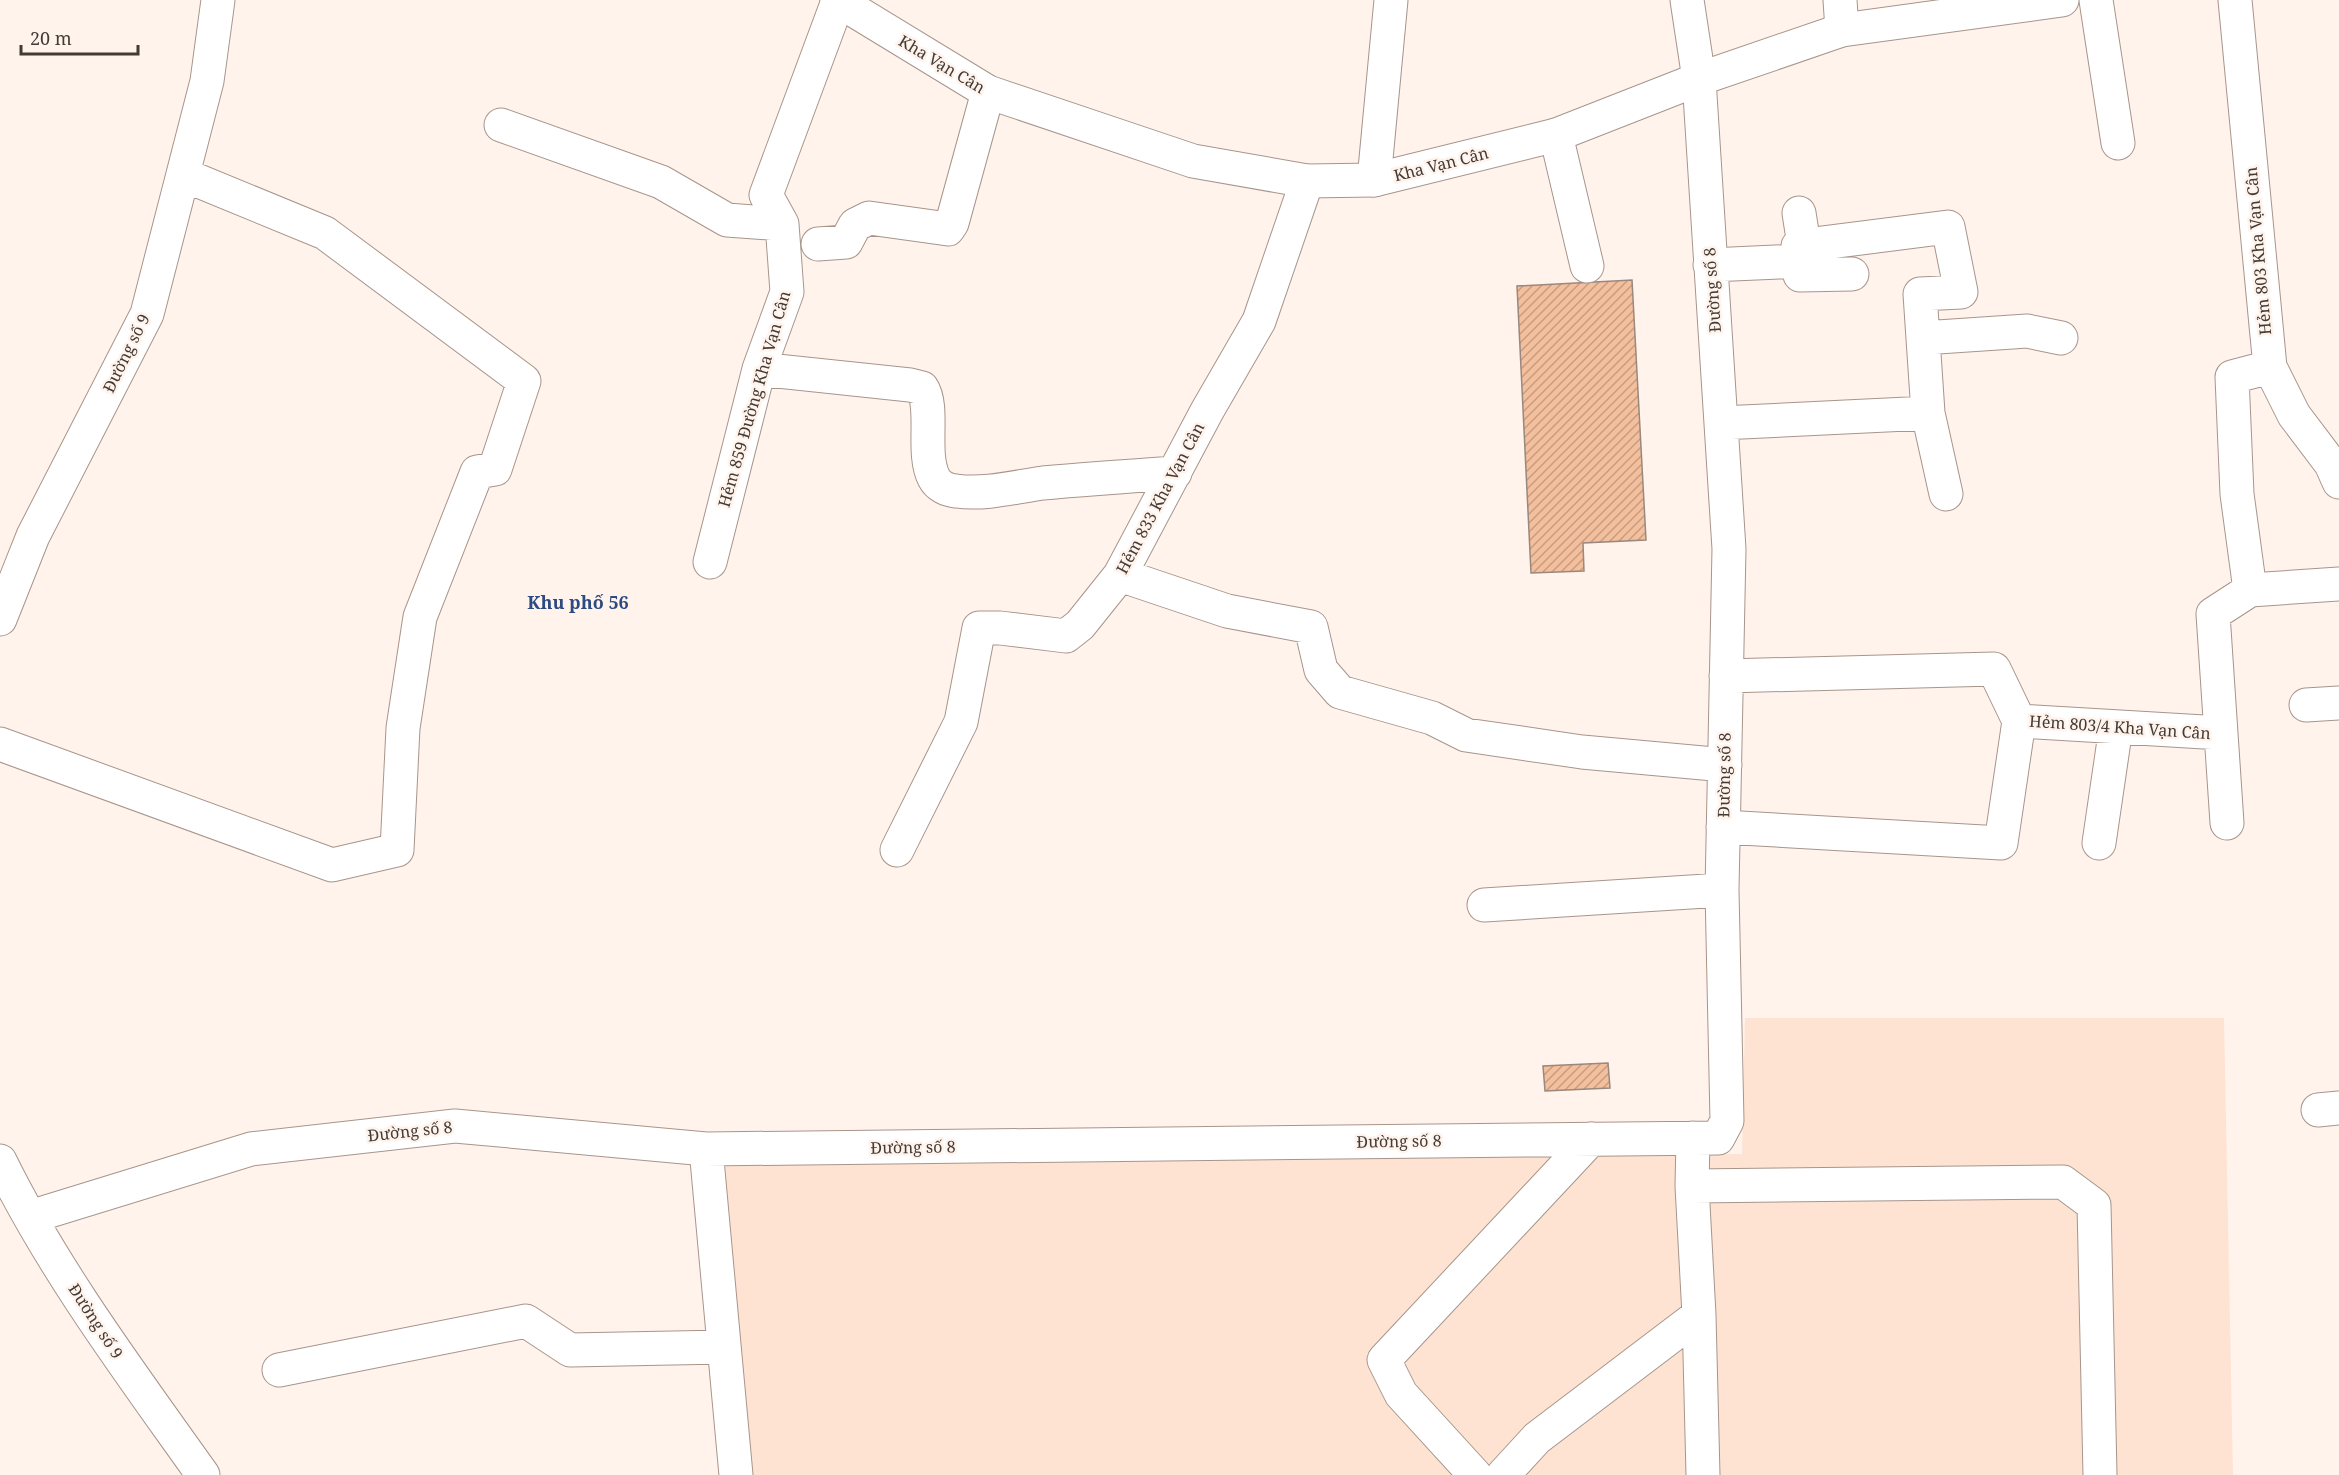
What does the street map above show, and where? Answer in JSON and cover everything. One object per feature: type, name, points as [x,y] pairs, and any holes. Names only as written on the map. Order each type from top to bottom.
[{"type":"street","name":"Đường số 9","points":[[0,619],[33,536],[147,314],[207,81],[218,0]]},
{"type":"street","name":"Kha Vạn Cân","points":[[838,0],[988,92],[1193,161],[1307,181],[1374,180],[1556,135],[1699,79],[1841,15],[2062,0]]},
{"type":"street","name":"Hẻm 859 Đường Kha Vạn Cân","points":[[710,562],[759,369],[787,292],[782,224],[766,195],[838,0]]},
{"type":"street","points":[[1374,180],[1391,0]]},
{"type":"street","name":"Đường số 8","points":[[30,1218],[251,1149],[455,1126],[706,1149],[1718,1138],[1727,1121],[1722,890],[1729,549],[1699,79],[1687,0]]},
{"type":"street","points":[[2096,0],[2118,143]]},
{"type":"street","name":"Hẻm 803 Kha Vạn Cân","points":[[2235,0],[2270,367],[2294,415],[2336,470]]},
{"type":"street","points":[[818,244],[846,242],[855,225],[868,218],[948,229],[952,224],[988,92]]},
{"type":"street","points":[[501,125],[661,182],[727,220],[782,224]]},
{"type":"street","points":[[1556,135],[1587,266]]},
{"type":"street","points":[[0,744],[332,865],[397,850],[403,728],[420,617],[477,472],[495,469],[524,381],[325,234],[184,175]]},
{"type":"street","name":"Hẻm 833 Kha Vạn Cân","points":[[897,850],[961,722],[979,628],[1000,628],[1066,636],[1080,625],[1120,575],[1207,411],[1259,321],[1307,181]]},
{"type":"street","points":[[1799,213],[1802,253],[1800,275],[1852,274]]},
{"type":"street","points":[[1710,265],[1802,253],[1948,227],[1961,292],[1920,294],[1928,412],[1946,494]]},
{"type":"street","points":[[1923,339],[2027,331],[2061,338]]},
{"type":"street","points":[[2250,590],[2237,494],[2232,376],[2270,367]]},
{"type":"street","points":[[759,369],[922,388],[927,401],[927,445],[933,477],[941,486],[956,491],[993,491],[1078,480],[1175,473]]},
{"type":"street","points":[[1721,423],[1928,412]]},
{"type":"street","points":[[1120,575],[1227,610],[1311,627],[1321,670],[1340,692],[1432,718],[1466,735],[1582,752],[1725,765]]},
{"type":"street","name":"Hẻm 803/4 Kha Vạn Cân","points":[[2227,823],[2213,614],[2250,590],[2339,584]]},
{"type":"street","points":[[1723,827],[2001,843],[2019,721],[1994,669],[1726,676]]},
{"type":"street","points":[[2306,705],[2339,703]]},
{"type":"street","name":"Hẻm 803/4 Kha Vạn Cân","points":[[2019,721],[2221,733]]},
{"type":"street","points":[[2099,843],[2116,727]]},
{"type":"street","points":[[1484,905],[1722,890]]},
{"type":"street","points":[[1693,1138],[1692,1186],[1699,1315],[1702,1475]]},
{"type":"street","points":[[1475,1475],[1401,1394],[1384,1360],[1591,1139]]},
{"type":"street","points":[[706,1149],[736,1475]]},
{"type":"street","name":"Đường số 9","points":[[0,1161],[30,1218],[105,1337],[203,1475]]},
{"type":"street","points":[[1692,1186],[2062,1182],[2094,1205],[2100,1475]]},
{"type":"street","points":[[1503,1475],[1537,1438],[1699,1315]]},
{"type":"street","points":[[279,1370],[526,1321],[570,1350],[724,1347]]},
{"type":"shaded area","points":[[1745,1018],[2224,1018],[2233,1475],[751,1475],[724,1163],[1742,1154]]},
{"type":"building","points":[[1632,280],[1646,540],[1583,543],[1584,571],[1531,573],[1517,286]]},
{"type":"building","points":[[1608,1063],[1610,1088],[1545,1091],[1543,1066]]},
{"type":"district","name":"Khu phố 56","points":[[578,603]]}]
